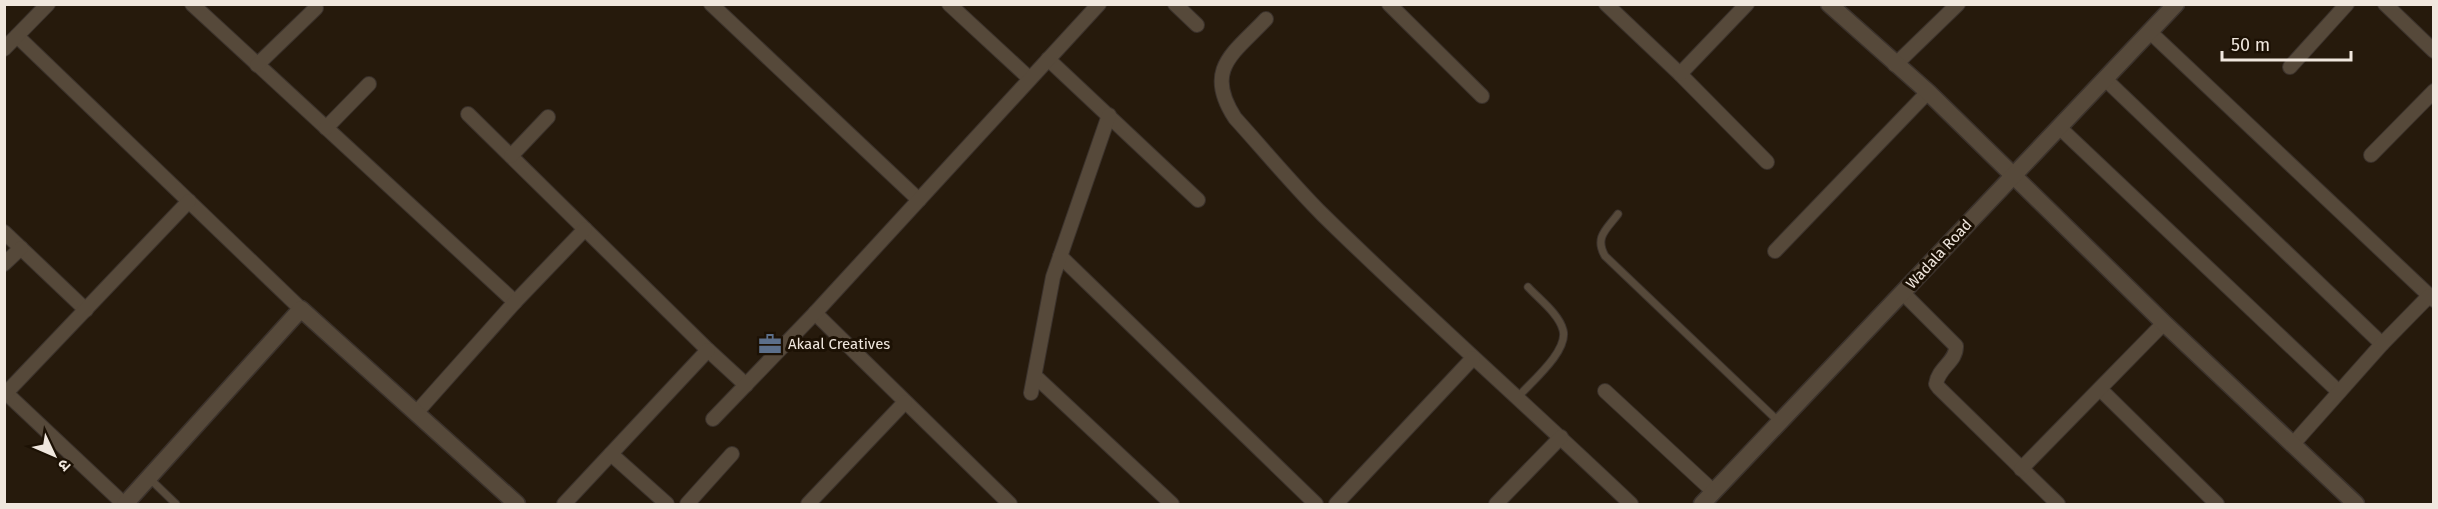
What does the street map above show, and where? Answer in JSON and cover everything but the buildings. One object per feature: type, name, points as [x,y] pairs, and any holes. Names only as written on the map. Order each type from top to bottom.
[{"type":"street","points":[[4,49],[48,4]]},
{"type":"street","points":[[711,4],[919,200]]},
{"type":"street","points":[[949,4],[1029,78]]},
{"type":"street","points":[[713,419],[815,313],[1099,4]]},
{"type":"street","points":[[1175,4],[1197,25]]},
{"type":"street","points":[[1389,4],[1482,96]]},
{"type":"street","points":[[1606,4],[1680,74],[1767,162]]},
{"type":"street","points":[[1680,74],[1747,4]]},
{"type":"street","points":[[1829,4],[1928,92],[2164,323],[2356,504]]},
{"type":"street","points":[[1895,65],[1958,4]]},
{"type":"street","name":"Wadala Road","points":[[1702,504],[2176,4]]},
{"type":"street","points":[[2290,67],[2347,4]]},
{"type":"street","points":[[2385,4],[2433,51]]},
{"type":"street","points":[[193,5],[515,302]]},
{"type":"street","points":[[257,65],[316,8]]},
{"type":"street","points":[[1266,19],[1225,63],[1220,75],[1227,106],[1235,118],[1322,213],[1473,358],[1631,504]]},
{"type":"street","points":[[2150,32],[2431,298],[2382,344],[2293,444]]},
{"type":"street","points":[[17,36],[301,309],[517,504]]},
{"type":"street","points":[[1048,58],[1198,201]]},
{"type":"street","points":[[2105,80],[2382,344]]},
{"type":"street","points":[[326,128],[369,84]]},
{"type":"street","points":[[2371,156],[2433,91]]},
{"type":"street","points":[[1775,251],[1928,92]]},
{"type":"street","points":[[468,114],[746,385]]},
{"type":"street","points":[[1031,393],[1053,277],[1109,115]]},
{"type":"street","points":[[511,156],[548,117]]},
{"type":"street","points":[[2060,128],[2339,392]]},
{"type":"street","points":[[189,201],[5,392],[125,504],[301,309]]},
{"type":"street","points":[[416,413],[515,302],[585,229]]},
{"type":"street","points":[[4,232],[86,310]]},
{"type":"street","points":[[4,264],[21,248]]},
{"type":"street","points":[[1060,256],[1316,504]]},
{"type":"street","points":[[1903,293],[1956,346],[1955,356],[1939,373],[1936,384],[2058,504]]},
{"type":"street","points":[[815,313],[1003,502]]},
{"type":"street","points":[[2021,469],[2164,323]]},
{"type":"street","points":[[564,504],[708,350]]},
{"type":"street","points":[[1336,504],[1473,358]]},
{"type":"street","points":[[1035,376],[1172,504]]},
{"type":"street","points":[[2100,389],[2217,504]]},
{"type":"street","points":[[1605,392],[1714,492]]},
{"type":"street","points":[[808,504],[905,402]]},
{"type":"street","points":[[1496,504],[1561,437]]},
{"type":"street","points":[[611,454],[667,504]]},
{"type":"street","points":[[687,504],[732,454]]},
{"type":"lane","points":[[1618,214],[1600,240],[1599,246],[1605,256],[1780,423]]},
{"type":"lane","points":[[1517,398],[1561,349],[1564,332],[1560,324],[1528,287]]},
{"type":"lane","points":[[149,478],[176,504]]},
{"type":"place","name":"Akaal Creatives","points":[[770,344]]}]
